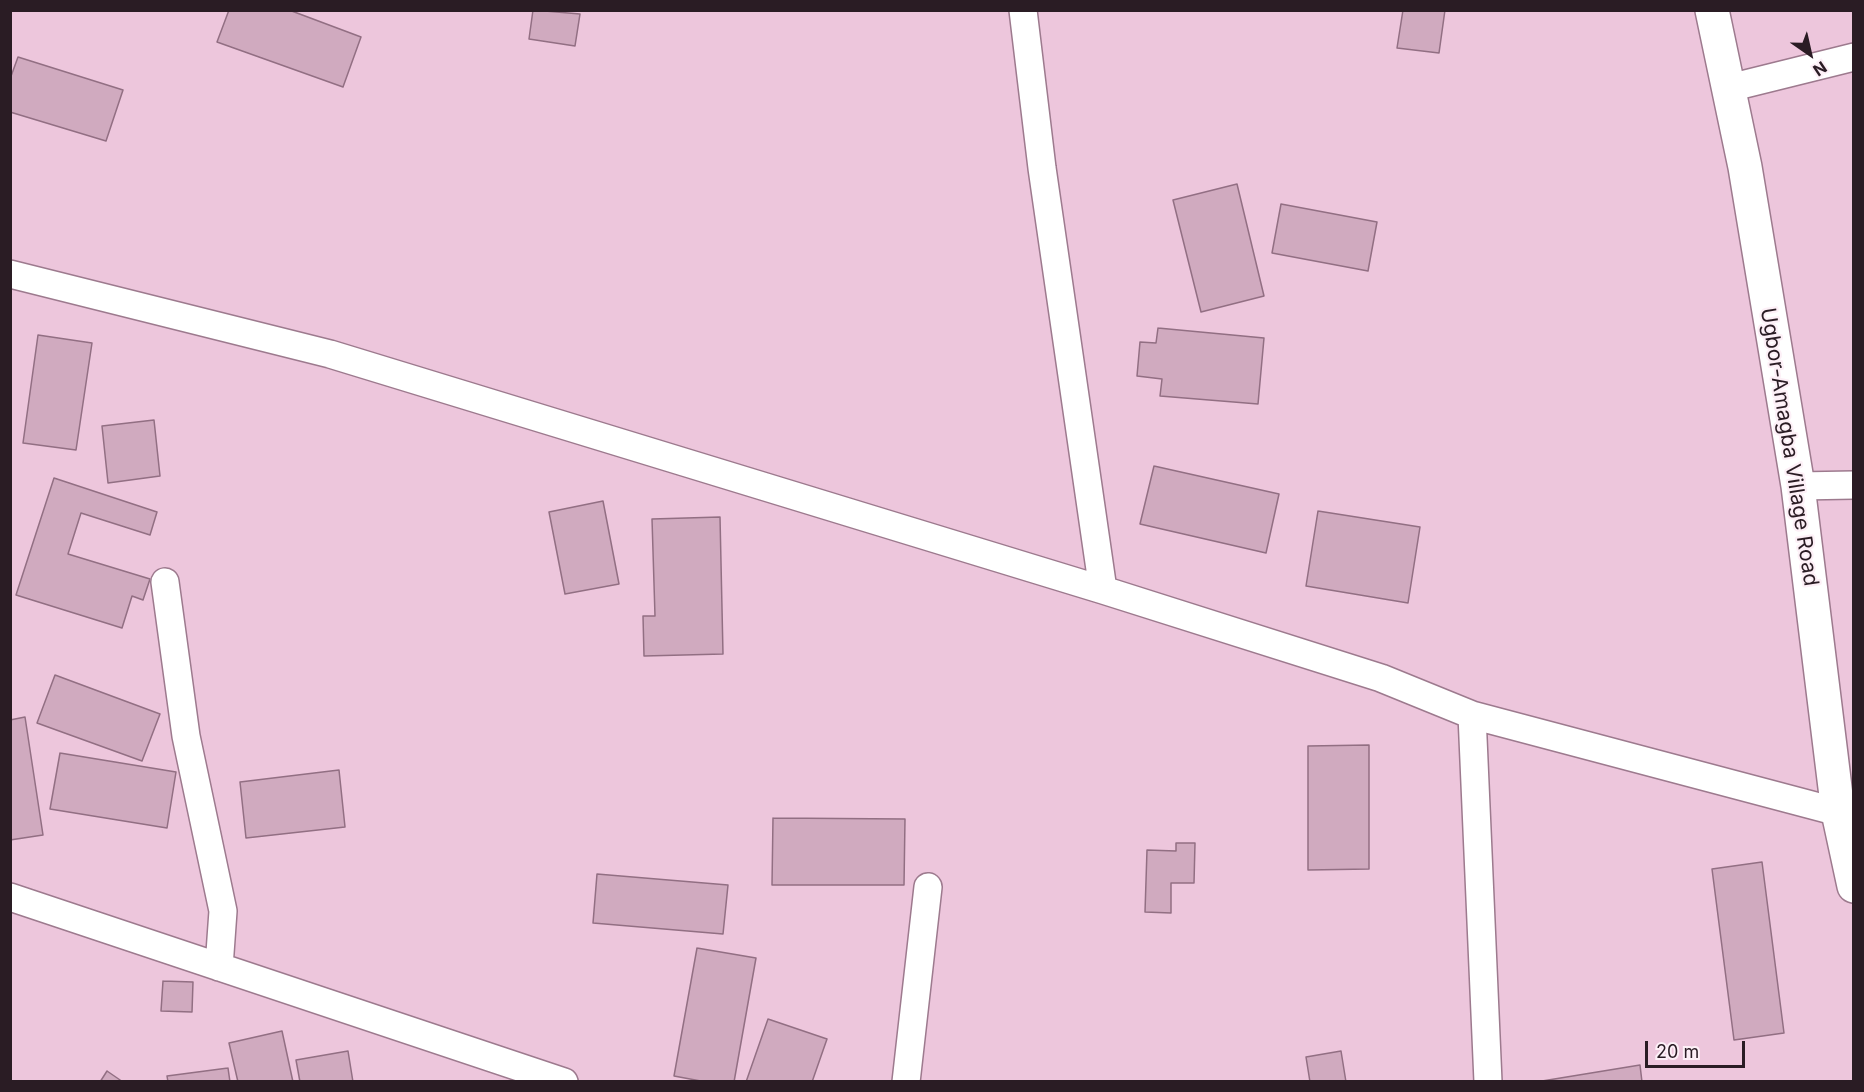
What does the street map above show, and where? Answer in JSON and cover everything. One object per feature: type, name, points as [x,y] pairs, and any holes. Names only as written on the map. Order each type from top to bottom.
[{"type":"street","points":[[1023,10],[1042,168],[1103,590]]},
{"type":"street","name":"Ugbor-Amagba Village Road","points":[[1708,12],[1729,88],[1745,167],[1798,486],[1838,812],[1852,870]]},
{"type":"street","points":[[1729,88],[1854,57]]},
{"type":"street","points":[[10,274],[330,354],[1103,590],[1381,678],[1472,715],[1838,812]]},
{"type":"street","points":[[1798,486],[1854,485]]},
{"type":"street","points":[[165,582],[186,736],[223,911],[219,966]]},
{"type":"street","points":[[1472,715],[1488,1082]]},
{"type":"street","points":[[906,1082],[928,887]]},
{"type":"street","points":[[10,897],[564,1082]]},
{"type":"building","points":[[229,10],[289,10],[361,37],[343,87],[217,42]]},
{"type":"building","points":[[533,10],[580,14],[575,46],[529,39]]},
{"type":"building","points":[[1403,10],[1445,10],[1439,53],[1397,48]]},
{"type":"building","points":[[18,57],[123,90],[106,141],[10,112],[10,79]]},
{"type":"building","points":[[1237,184],[1264,296],[1201,312],[1173,200]]},
{"type":"building","points":[[1281,204],[1377,222],[1368,271],[1272,253]]},
{"type":"building","points":[[1158,328],[1264,338],[1258,404],[1160,396],[1162,379],[1137,376],[1140,342],[1156,343]]},
{"type":"building","points":[[38,335],[92,343],[76,450],[23,443]]},
{"type":"building","points":[[154,420],[160,476],[108,483],[102,426]]},
{"type":"building","points":[[1154,466],[1279,494],[1266,553],[1140,524]]},
{"type":"building","points":[[54,478],[157,512],[150,535],[81,513],[68,554],[150,579],[143,600],[132,596],[122,628],[16,595]]},
{"type":"building","points":[[603,501],[619,584],[565,594],[549,512]]},
{"type":"building","points":[[1318,511],[1420,527],[1408,603],[1306,586]]},
{"type":"building","points":[[720,517],[723,654],[644,656],[643,616],[655,616],[652,519]]},
{"type":"building","points":[[55,675],[160,714],[142,761],[37,723]]},
{"type":"building","points":[[25,717],[43,835],[10,840],[10,720]]},
{"type":"building","points":[[1369,745],[1369,869],[1308,870],[1308,746]]},
{"type":"building","points":[[60,753],[176,772],[167,828],[50,809]]},
{"type":"building","points":[[339,770],[345,827],[246,838],[240,782]]},
{"type":"building","points":[[773,818],[905,819],[904,885],[772,885]]},
{"type":"building","points":[[1176,843],[1195,843],[1194,883],[1171,883],[1171,913],[1145,912],[1147,850],[1176,851]]},
{"type":"building","points":[[1762,862],[1784,1033],[1734,1040],[1712,869]]},
{"type":"building","points":[[597,874],[728,885],[723,934],[593,923]]},
{"type":"building","points":[[697,948],[756,958],[734,1082],[706,1082],[674,1076]]},
{"type":"building","points":[[163,981],[193,982],[192,1012],[161,1011]]},
{"type":"building","points":[[768,1019],[827,1039],[812,1082],[746,1082]]},
{"type":"building","points":[[282,1031],[293,1082],[238,1082],[229,1043]]},
{"type":"building","points":[[348,1051],[353,1082],[300,1082],[296,1060]]},
{"type":"building","points":[[1341,1051],[1346,1082],[1310,1082],[1306,1057]]},
{"type":"building","points":[[1640,1065],[1642,1082],[1536,1082]]},
{"type":"building","points":[[228,1068],[230,1082],[168,1082],[167,1076]]},
{"type":"building","points":[[107,1071],[123,1082],[100,1082]]}]
